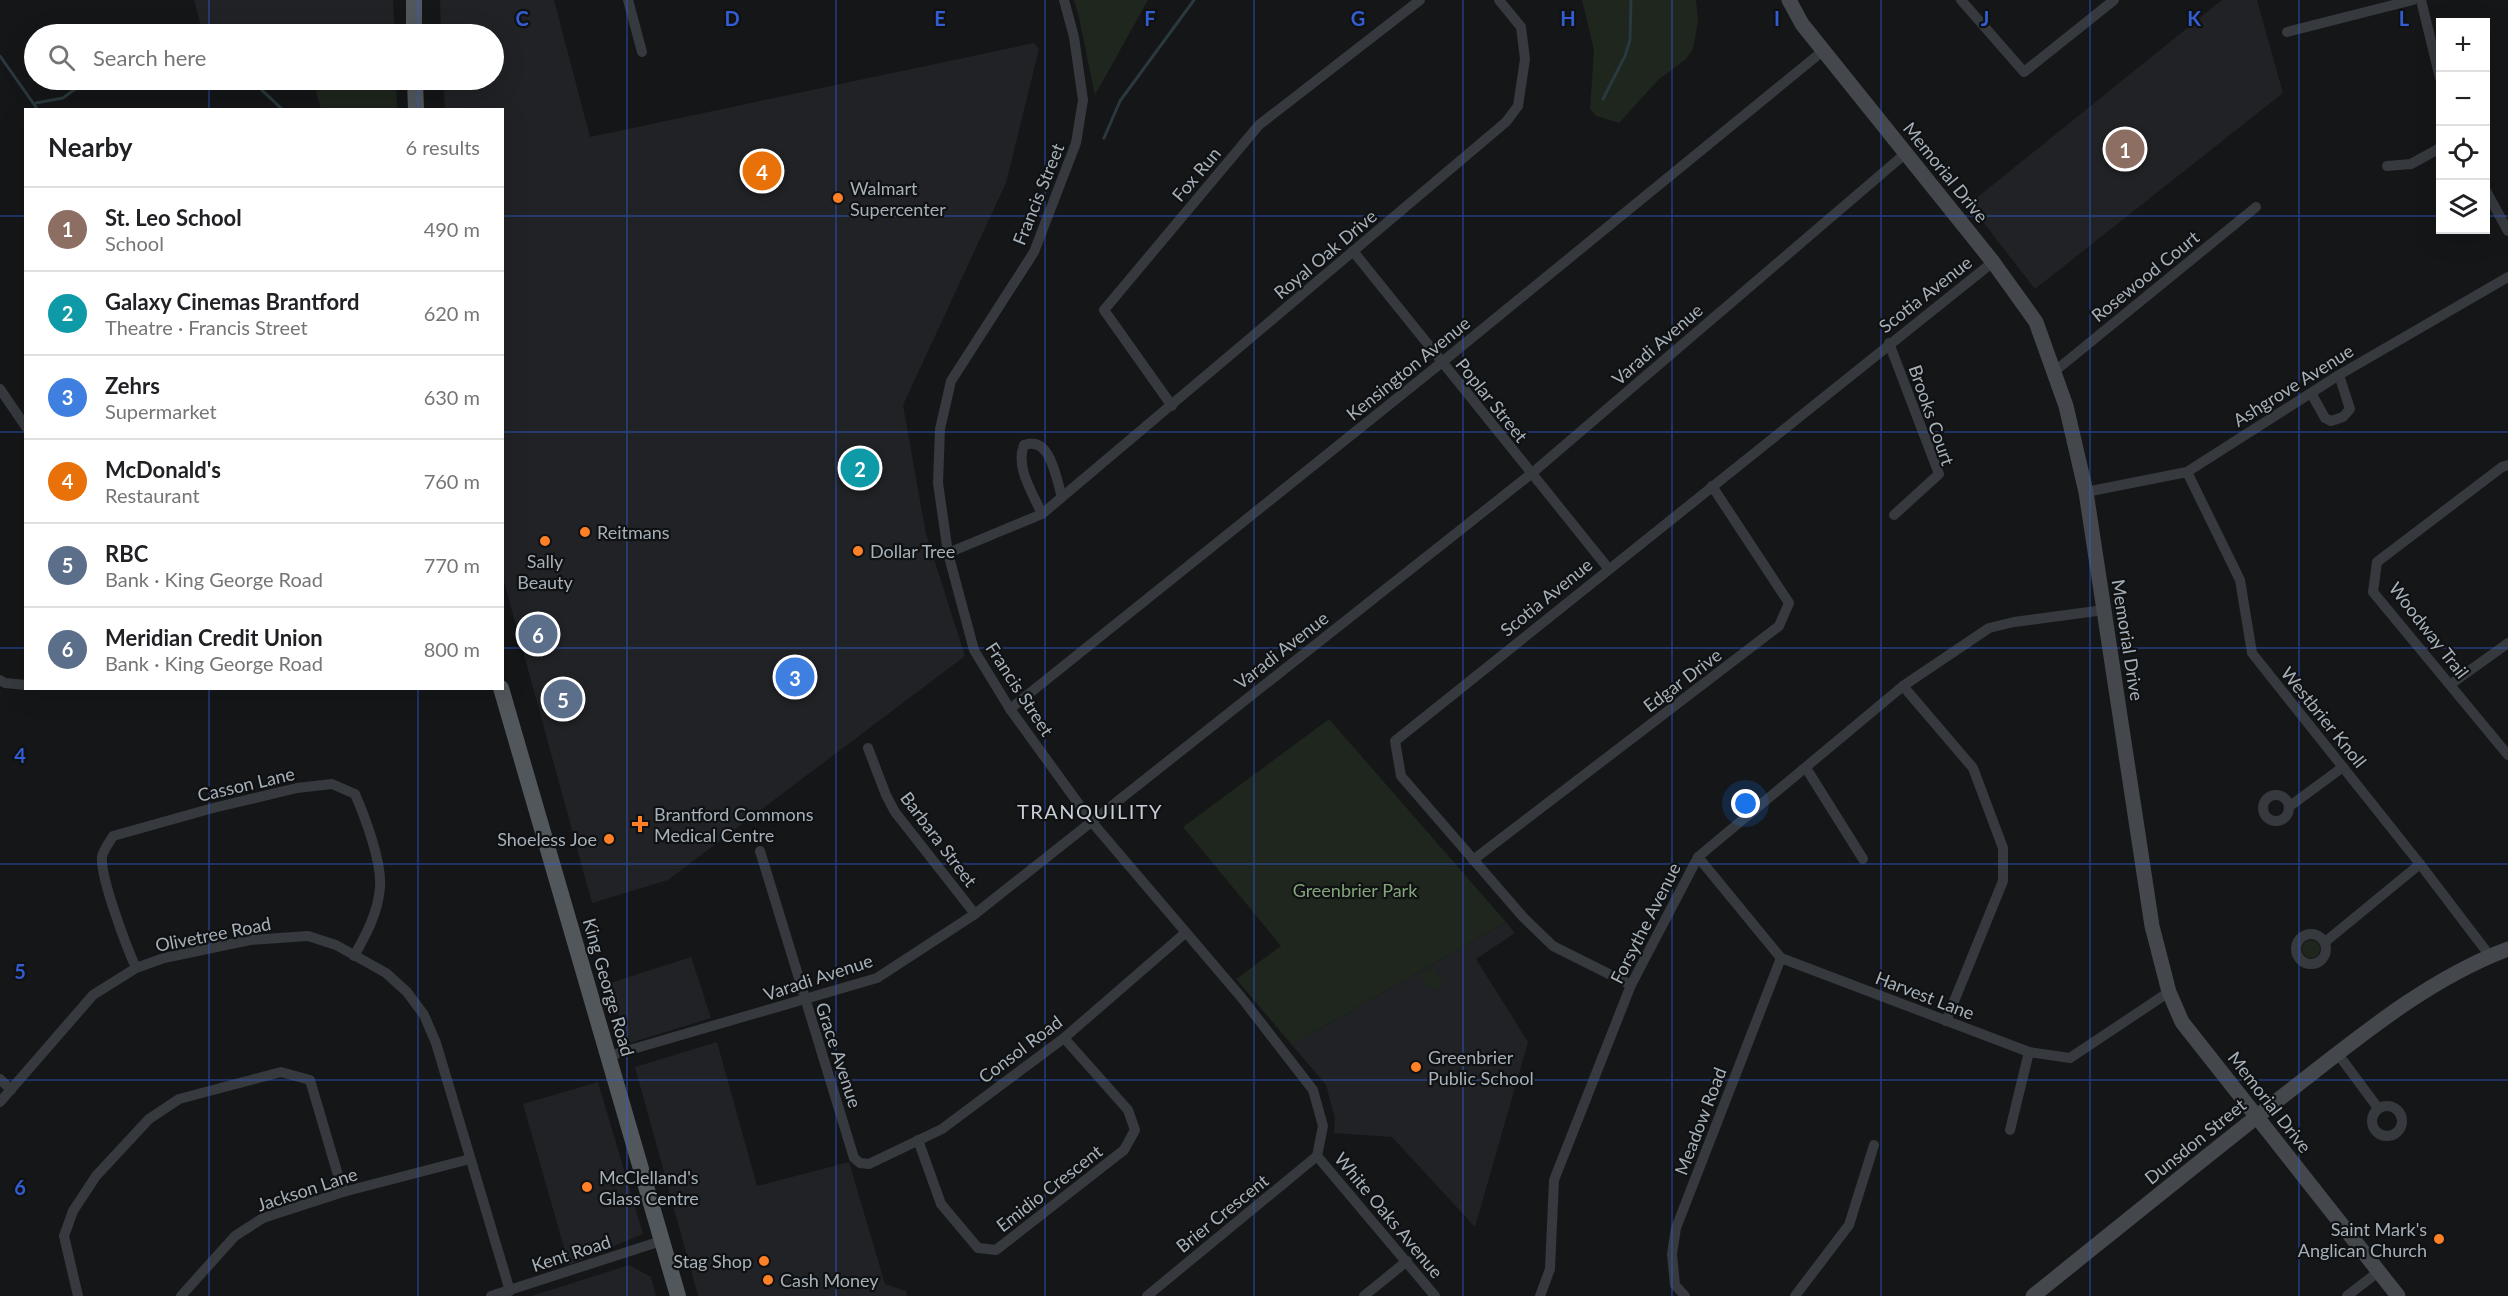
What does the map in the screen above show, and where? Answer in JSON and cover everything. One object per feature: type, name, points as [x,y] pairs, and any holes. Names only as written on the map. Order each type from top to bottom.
[{"type":"main road","points":[[414,0],[414,24]]},
{"type":"main road","name":"Memorial Drive","points":[[1789,0],[1802,24],[1993,262],[2036,322],[2066,406],[2086,492],[2152,926],[2169,992],[2182,1022],[2398,1296]]},
{"type":"main road","points":[[415,90],[416,108]]},
{"type":"main road","name":"King George Road","points":[[502,690],[678,1296]]},
{"type":"main road","name":"Dunsdon Street","points":[[2033,1296],[2338,1054],[2428,988],[2508,949]]},
{"type":"street","points":[[628,0],[642,52]]},
{"type":"street","name":"Francis Street","points":[[1064,0],[1074,37],[1083,100],[1076,143],[1034,252],[951,381],[940,429],[938,483],[948,553],[974,650],[1010,709],[1091,821],[1240,998],[1313,1090],[1323,1126],[1317,1156]]},
{"type":"street","name":"Fox Run","points":[[1172,406],[1104,310],[1259,125],[1420,0]]},
{"type":"street","name":"Royal Oak Drive","points":[[948,553],[1042,514],[1506,122],[1518,106],[1525,59],[1521,27],[1499,0]]},
{"type":"street","points":[[1961,0],[2024,72],[2114,0]]},
{"type":"street","points":[[2287,32],[2414,0]]},
{"type":"street","points":[[2421,0],[2439,72]]},
{"type":"street","name":"Kensington Avenue","points":[[1010,709],[1441,363],[1824,50]]},
{"type":"street","points":[[2387,166],[2411,164],[2436,150]]},
{"type":"street","name":"Varadi Avenue","points":[[609,1056],[877,978],[975,914],[1531,474],[1906,153]]},
{"type":"street","points":[[2490,198],[2508,231]]},
{"type":"street","name":"Rosewood Court","points":[[2055,371],[2256,207]]},
{"type":"street","name":"Poplar Street","points":[[1353,251],[1608,568]]},
{"type":"street","name":"Scotia Avenue","points":[[1631,985],[1553,946],[1523,917],[1401,777],[1395,741],[1608,568],[1993,262]]},
{"type":"street","name":"Ashgrove Avenue","points":[[2086,492],[2187,472],[2338,375],[2508,277]]},
{"type":"street","name":"Brooks Court","points":[[1889,344],[1939,474],[1894,515]]},
{"type":"street","points":[[2311,393],[2325,418],[2331,421],[2343,417],[2350,409],[2338,375]]},
{"type":"street","points":[[0,389],[24,424]]},
{"type":"street","points":[[1042,514],[1023,471],[1020,455],[1024,445],[1032,441],[1040,444],[1047,453],[1062,497]]},
{"type":"street","name":"Woodway Trail","points":[[2508,465],[2502,467],[2377,562],[2373,592],[2508,755]]},
{"type":"street","name":"Westbrier Knoll","points":[[2187,472],[2240,580],[2252,653],[2490,956]]},
{"type":"street","name":"Edgar Drive","points":[[1473,860],[1779,626],[1789,603],[1712,486]]},
{"type":"street","name":"Forsythe Avenue","points":[[1540,1296],[1550,1269],[1554,1180],[1631,985],[1698,857],[1903,686],[1989,628],[2014,622],[2104,610]]},
{"type":"street","points":[[2451,684],[2508,644]]},
{"type":"street","points":[[0,680],[5,683],[24,685]]},
{"type":"street","points":[[1903,686],[1973,768],[2003,848],[2003,881],[1946,1021]]},
{"type":"street","name":"Barbara Street","points":[[868,747],[895,812],[975,914]]},
{"type":"street","points":[[2290,806],[2343,767]]},
{"type":"street","points":[[1806,768],[1863,859]]},
{"type":"street","name":"Casson Lane","points":[[136,968],[126,945],[108,886],[102,856],[113,836],[256,797],[297,788],[333,784],[356,794],[372,841],[381,886],[374,916],[354,956]]},
{"type":"street","name":"Grace Avenue","points":[[760,851],[854,1158],[860,1163]]},
{"type":"street","name":"Harvest Lane","points":[[1698,857],[1781,958],[2029,1052],[2070,1059],[2169,992]]},
{"type":"street","points":[[2325,942],[2420,864]]},
{"type":"street","name":"Consol Road","points":[[860,1163],[869,1164],[942,1129],[1064,1038],[1184,934]]},
{"type":"street","name":"Olivetree Road","points":[[0,1102],[93,995],[136,968],[164,958],[250,940],[308,936],[336,945],[386,973],[407,992],[424,1015],[436,1043],[510,1291]]},
{"type":"street","name":"Meadow Road","points":[[1685,1296],[1675,1285],[1672,1254],[1676,1228],[1781,958]]},
{"type":"street","name":"Emidio Crescent","points":[[918,1140],[941,1204],[978,1248],[996,1250],[1016,1237],[1124,1150],[1135,1130],[1128,1110],[1064,1038]]},
{"type":"street","points":[[2010,1130],[2029,1052]]},
{"type":"street","points":[[2338,1054],[2378,1108]]},
{"type":"street","points":[[78,1296],[64,1236],[73,1211],[96,1176],[122,1146],[149,1119],[180,1099],[281,1072],[310,1080],[343,1192]]},
{"type":"street","points":[[0,1079],[11,1090]]},
{"type":"street","points":[[1799,1295],[1849,1225],[1874,1145]]},
{"type":"street","name":"White Oaks Avenue","points":[[1317,1156],[1435,1296]]},
{"type":"street","name":"Brier Crescent","points":[[1147,1296],[1317,1156]]},
{"type":"street","name":"Jackson Lane","points":[[181,1296],[235,1236],[263,1218],[343,1192],[470,1159]]},
{"type":"street","name":"Kent Road","points":[[492,1296],[661,1241]]},
{"type":"street","points":[[1364,1296],[1407,1262]]},
{"type":"street","points":[[2347,1296],[2378,1272]]},
{"type":"shaded area","points":[[194,0],[393,0],[394,24],[200,24]]},
{"type":"shaded area","points":[[440,0],[554,0],[590,137],[1034,43],[1039,49],[1006,183],[903,405],[926,534],[965,656],[668,880],[592,903],[504,582],[504,108],[445,108],[444,90],[504,90],[504,24],[441,24]]},
{"type":"shaded area","points":[[2222,0],[2257,0],[2283,93],[2035,289],[1969,204]]},
{"type":"shaded area","name":"Greenbrier Public School","points":[[1506,922],[1515,933],[1476,959],[1528,1042],[1475,1227],[1392,1137],[1334,1133],[1335,1118],[1326,1085],[1292,1045]]},
{"type":"shaded area","points":[[691,957],[711,1018],[630,1043],[607,984]]},
{"type":"shaded area","points":[[717,1042],[757,1186],[849,1162],[885,1284],[906,1291],[907,1296],[698,1296],[635,1067]]},
{"type":"shaded area","points":[[598,1082],[643,1234],[569,1265],[523,1104]]},
{"type":"shaded area","points":[[629,1265],[651,1277],[656,1296],[532,1296]]},
{"type":"green space","points":[[1074,0],[1148,0],[1095,95],[1078,13]]},
{"type":"green space","points":[[1582,0],[1696,0],[1698,21],[1693,49],[1686,59],[1658,80],[1619,123],[1596,116],[1590,109],[1594,50]]},
{"type":"green space","points":[[316,90],[396,90],[397,108],[321,108]]},
{"type":"green space","name":"Greenbrier Park","points":[[1329,719],[1506,922],[1292,1045],[1236,979],[1281,946],[1183,827]]},
{"type":"green space","points":[[2311,940],[2317,943],[2320,949],[2317,955],[2311,958],[2305,955],[2302,949],[2305,943]]},
{"type":"green space","points":[[1434,967],[1444,984],[1435,989],[1428,987],[1419,974]]},
{"type":"waterway","points":[[1104,138],[1120,101],[1194,0]]},
{"type":"waterway","points":[[1603,99],[1625,56],[1630,40],[1631,0]]},
{"type":"waterway","points":[[0,56],[37,108]]},
{"type":"waterway","points":[[36,103],[63,98],[74,90]]},
{"type":"waterway","points":[[262,90],[281,108]]},
{"type":"place","name":"St. Leo School","points":[[2125,149]]},
{"type":"place","name":"McDonald's","points":[[762,171]]},
{"type":"place","name":"Walmart Supercenter","points":[[838,198]]},
{"type":"place","name":"Galaxy Cinemas Brantford","points":[[860,468]]},
{"type":"place","name":"Reitmans","points":[[585,532]]},
{"type":"place","name":"Sally Beauty","points":[[545,541]]},
{"type":"place","name":"Dollar Tree","points":[[858,551]]},
{"type":"place","name":"Meridian Credit Union","points":[[538,634]]},
{"type":"place","name":"Zehrs","points":[[795,677]]},
{"type":"place","name":"RBC","points":[[563,699]]},
{"type":"place","name":"Brantford Commons Medical Centre","points":[[640,824]]},
{"type":"place","name":"Shoeless Joe","points":[[609,839]]},
{"type":"place","name":"Greenbrier Public School","points":[[1416,1067]]},
{"type":"place","name":"McClelland's Glass Centre","points":[[587,1187]]},
{"type":"place","name":"Saint Mark's Anglican Church","points":[[2439,1239]]},
{"type":"place","name":"Stag Shop","points":[[764,1261]]},
{"type":"place","name":"Cash Money","points":[[768,1280]]},
{"type":"district","name":"TRANQUILITY","points":[[1090,811]]}]
